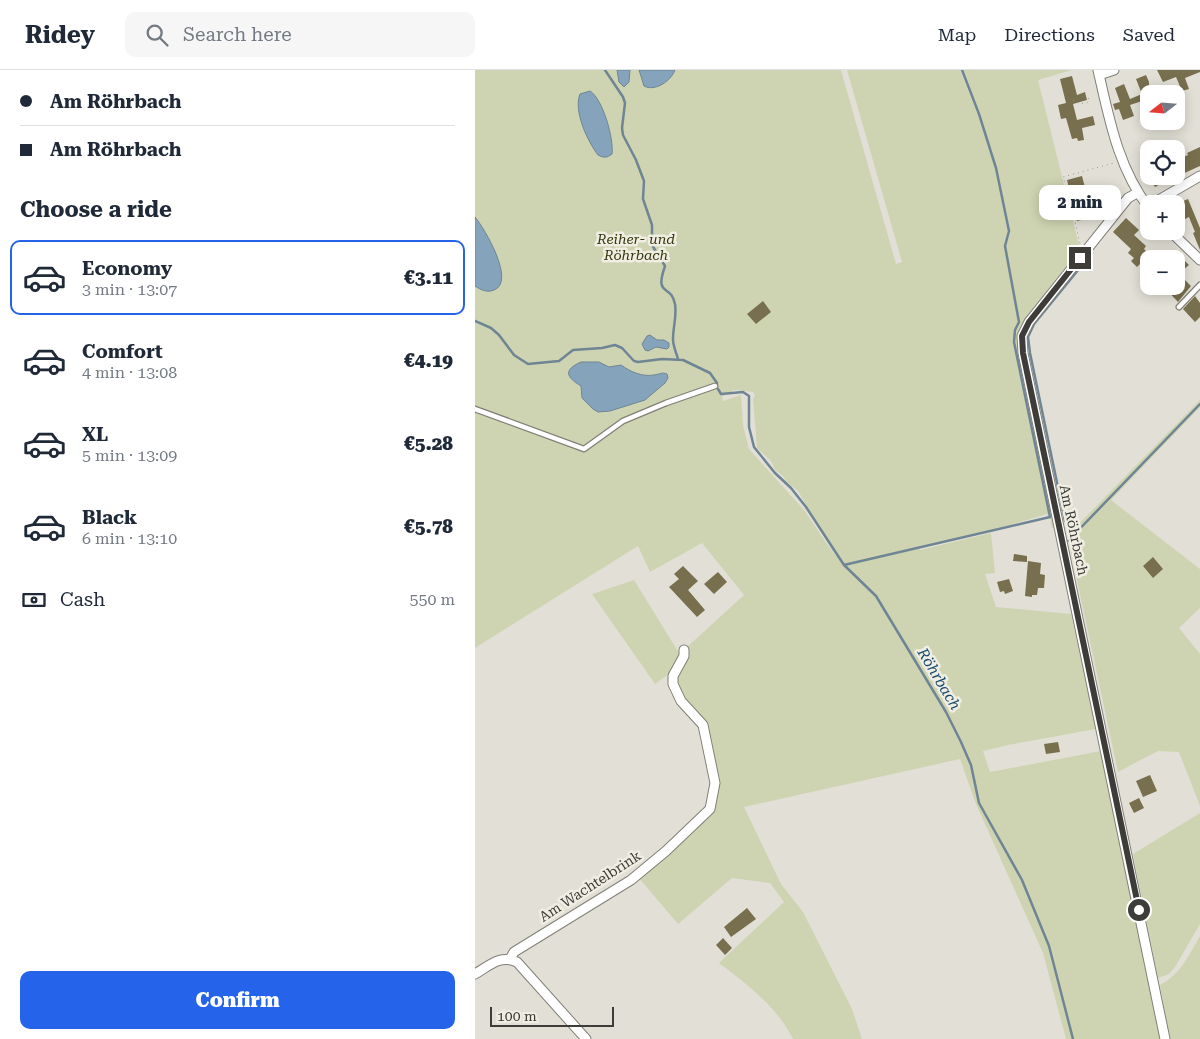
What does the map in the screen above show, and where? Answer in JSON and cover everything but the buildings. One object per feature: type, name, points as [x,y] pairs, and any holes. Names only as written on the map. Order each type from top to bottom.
[{"type":"street","points":[[1114,70],[1098,72],[1122,161],[1140,196]]},
{"type":"street","points":[[1167,195],[1200,176]]},
{"type":"street","name":"Am Röhrbach","points":[[1137,193],[1128,198],[1086,250],[1029,322],[1022,336],[1023,353],[1165,1039]]},
{"type":"street","points":[[1179,240],[1200,260]]},
{"type":"street","name":"Am Wachtelbrink","points":[[510,959],[514,952],[631,880],[666,851],[710,809],[715,783],[703,725],[681,701],[673,684],[673,676],[684,656],[684,650]]},
{"type":"street","points":[[475,974],[499,960],[510,959],[517,962],[585,1039]]},
{"type":"lane","points":[[1179,307],[1200,285]]},
{"type":"lane","points":[[475,409],[584,449],[623,420],[715,386]]},
{"type":"path","points":[[1073,100],[1080,104],[1087,103],[1089,101],[1088,94]]},
{"type":"path","points":[[1069,189],[1067,189],[1063,177],[1122,161]]},
{"type":"path","points":[[1097,208],[1094,198],[1122,191],[1128,198]]},
{"type":"path","points":[[1073,213],[1081,245],[1086,250]]},
{"type":"green space","name":"Reiher- und Röhrbach","points":[[475,70],[841,70],[896,264],[902,262],[847,70],[960,70],[978,115],[995,168],[1008,231],[1006,239],[1008,239],[1010,231],[997,168],[980,113],[963,70],[1072,70],[1038,80],[1080,249],[1029,313],[1018,336],[1056,527],[1052,528],[1047,514],[919,548],[920,550],[991,533],[995,573],[985,574],[996,607],[1071,614],[1096,729],[983,751],[990,772],[1101,751],[1161,1039],[1066,1039],[1043,953],[976,804],[960,759],[744,807],[781,884],[803,912],[852,1009],[862,1039],[793,1039],[770,1006],[751,988],[719,963],[784,902],[770,883],[732,878],[678,924],[639,878],[693,832],[713,811],[705,724],[683,701],[675,684],[676,676],[686,648],[744,595],[702,543],[650,572],[638,546],[475,648]],"holes":[[[734,390],[753,392],[755,395],[753,399],[757,448],[771,461],[775,470],[798,491],[836,557],[804,510],[749,449],[743,425],[741,395],[723,401],[722,397]]]},
{"type":"green space","points":[[1200,400],[1200,407],[1111,500],[1200,569],[1200,608],[1179,628],[1200,654],[1200,806],[1179,752],[1158,751],[1118,772],[1069,543],[1075,537],[1071,532]]},
{"type":"green space","points":[[634,580],[679,653],[673,671],[655,684],[592,594]]},
{"type":"green space","points":[[1200,813],[1200,924],[1175,967],[1169,974],[1158,978],[1133,854]]},
{"type":"green space","points":[[1200,936],[1200,1039],[1170,1039],[1160,985],[1179,970]]},
{"type":"water","points":[[617,70],[630,70],[629,82],[624,87],[619,82]]},
{"type":"water","points":[[639,70],[675,70],[670,78],[653,88],[644,86]]},
{"type":"water","points":[[590,91],[595,95],[607,120],[612,154],[607,157],[598,155],[586,134],[580,117],[578,101],[580,94]]},
{"type":"water","points":[[475,217],[497,255],[500,267],[502,277],[500,285],[491,291],[484,291],[475,286]]},
{"type":"water","points":[[650,335],[657,340],[664,340],[669,343],[669,347],[667,349],[656,347],[648,351],[645,350],[642,344],[647,336]]},
{"type":"water","points":[[581,362],[599,362],[609,367],[621,365],[641,375],[664,373],[667,374],[668,378],[665,383],[645,400],[610,411],[598,412],[582,398],[581,386],[570,377],[569,371],[571,368]]},
{"type":"waterway","points":[[605,70],[625,103],[623,135],[644,181],[643,199],[652,225],[652,245],[665,266],[661,282],[662,287],[670,294],[675,304],[673,342],[678,359]]},
{"type":"waterway","points":[[844,565],[1050,517],[1014,342],[1015,330],[1019,322],[1005,246],[1009,231],[996,168],[979,114],[962,70]]},
{"type":"waterway","points":[[1065,521],[1028,337],[1034,324],[1092,253]]},
{"type":"waterway","name":"Röhrbach","points":[[475,321],[491,328],[499,335],[514,355],[528,364],[559,361],[573,350],[615,345],[622,348],[634,361],[638,362],[662,359],[683,360],[710,373],[717,383]]},
{"type":"waterway","name":"Röhrbach","points":[[718,389],[721,394],[743,392],[749,396],[749,427],[754,447],[806,507],[844,565],[876,596],[946,712],[971,765],[979,803],[1022,880],[1049,946],[1073,1039]]},
{"type":"waterway","points":[[1068,541],[1200,404]]},
{"type":"route","points":[[1080,258],[1029,322],[1022,336],[1023,353],[1139,910]]}]
